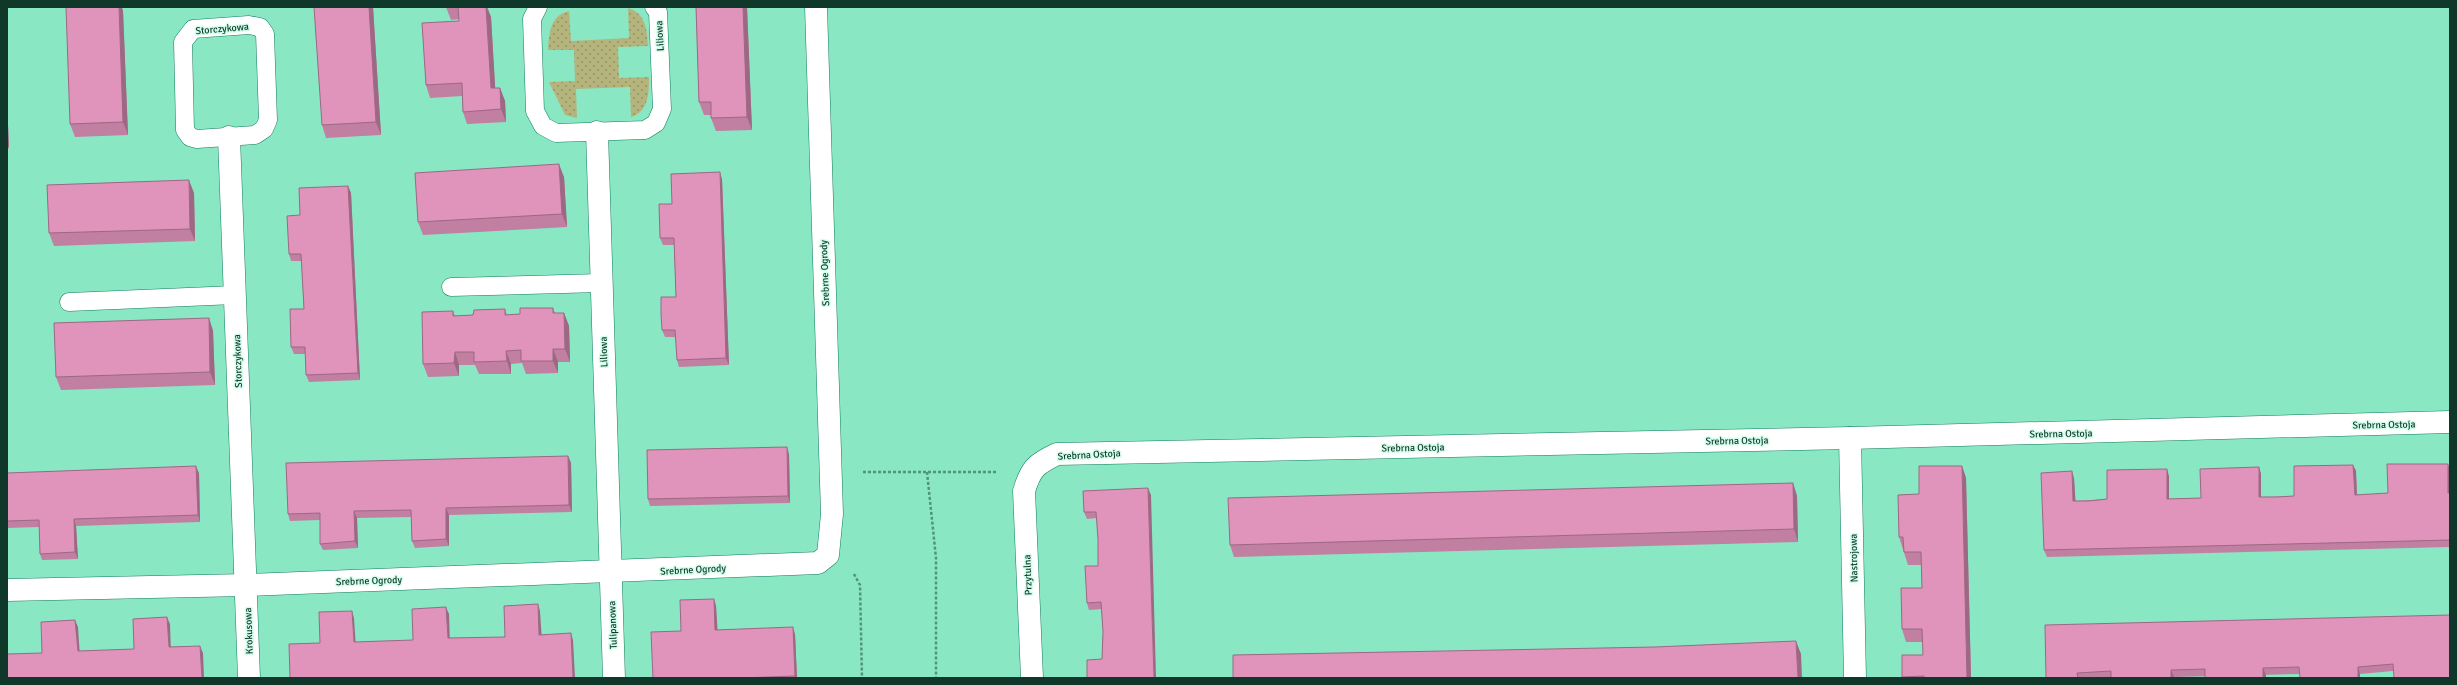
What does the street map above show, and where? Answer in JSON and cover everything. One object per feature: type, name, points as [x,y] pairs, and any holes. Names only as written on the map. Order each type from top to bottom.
[{"type":"street","name":"Srebrne Ogrody","points":[[7,590],[246,585],[818,563],[828,554],[832,514],[816,7]]},
{"type":"street","name":"Liliowa","points":[[597,132],[610,572]]},
{"type":"street","name":"Storczykowa","points":[[229,137],[246,585]]},
{"type":"street","name":"Srebrna Ostoja","points":[[1029,473],[1040,462],[1057,454],[1850,438],[2450,422]]},
{"type":"street","name":"Nastrojowa","points":[[1850,438],[1854,678]]},
{"type":"street","name":"Przytulna","points":[[1029,473],[1024,490],[1032,678]]},
{"type":"street","name":"Tulipanowa","points":[[610,572],[614,678]]},
{"type":"street","name":"Krokusowa","points":[[246,585],[249,678]]},
{"type":"lane","name":"Liliowa","points":[[538,7],[532,19],[535,111],[543,126],[556,133],[645,130],[656,123],[662,109],[658,12],[654,7]]},
{"type":"lane","name":"Storczykowa","points":[[248,25],[260,27],[265,34],[268,120],[264,129],[255,135],[229,137],[197,139],[190,137],[185,130],[183,42],[193,29],[248,25]]},
{"type":"lane","points":[[451,287],[601,283]]},
{"type":"lane","points":[[69,302],[235,295]]},
{"type":"path","points":[[830,472],[1029,473]]},
{"type":"path","points":[[927,472],[936,558],[936,678]]},
{"type":"path","points":[[828,554],[853,572],[860,585],[862,678]]},
{"type":"green space","points":[[628,8],[639,14],[642,18],[646,28],[648,46],[618,47],[619,78],[649,77],[649,89],[645,106],[641,111],[631,117],[630,87],[576,89],[577,118],[565,115],[549,82],[575,81],[574,50],[548,50],[550,32],[554,21],[563,13],[569,11],[571,41],[629,38]]},
{"type":"building","points":[[66,7],[119,7],[123,122],[70,124]]},
{"type":"building","points":[[314,7],[369,7],[376,122],[322,125]]},
{"type":"building","points":[[458,7],[486,7],[491,88],[500,88],[501,109],[463,112],[462,83],[426,85],[422,23],[459,21]]},
{"type":"building","points":[[696,7],[743,7],[747,117],[711,118],[711,102],[699,102]]},
{"type":"building","points":[[559,164],[562,214],[418,222],[415,173]]},
{"type":"building","points":[[720,172],[726,358],[677,360],[675,330],[662,330],[661,297],[676,297],[674,238],[660,238],[659,204],[672,204],[671,174]]},
{"type":"building","points":[[189,180],[190,229],[49,233],[47,185]]},
{"type":"building","points":[[348,186],[358,373],[306,375],[305,347],[291,347],[290,309],[304,309],[301,254],[289,254],[287,216],[300,215],[299,188]]},
{"type":"building","points":[[520,308],[553,308],[553,313],[564,313],[565,349],[553,349],[553,361],[521,361],[521,350],[506,351],[507,361],[474,362],[474,352],[455,352],[454,363],[423,364],[422,312],[453,311],[453,316],[473,315],[474,310],[505,309],[505,315],[520,314]]},
{"type":"building","points":[[209,318],[210,372],[56,377],[54,323]]},
{"type":"building","points":[[787,447],[788,496],[648,499],[647,450]]},
{"type":"building","points":[[568,456],[569,505],[446,508],[446,539],[412,541],[411,510],[354,511],[355,541],[320,544],[320,513],[288,514],[286,463]]},
{"type":"building","points":[[2387,464],[2448,464],[2448,493],[2450,493],[2450,540],[2044,550],[2041,473],[2072,471],[2073,501],[2089,501],[2107,499],[2107,470],[2167,469],[2167,499],[2201,498],[2200,469],[2259,467],[2259,497],[2277,497],[2294,496],[2294,466],[2353,465],[2355,495],[2388,493]]},
{"type":"building","points":[[196,466],[198,515],[74,519],[75,552],[40,554],[39,520],[7,521],[7,473]]},
{"type":"building","points":[[1919,466],[1962,466],[1967,678],[1924,678],[1924,676],[1902,677],[1902,655],[1923,655],[1922,629],[1902,629],[1901,588],[1922,588],[1921,552],[1904,552],[1903,537],[1899,537],[1898,495],[1919,494]]},
{"type":"building","points":[[1793,483],[1794,529],[1230,545],[1228,498]]},
{"type":"building","points":[[1148,488],[1154,678],[1087,678],[1087,660],[1102,659],[1103,632],[1101,602],[1087,603],[1085,566],[1098,566],[1098,539],[1096,512],[1084,512],[1083,491]]},
{"type":"building","points":[[714,599],[715,630],[793,627],[795,676],[742,678],[653,678],[651,632],[681,631],[680,600]]},
{"type":"building","points":[[538,604],[539,635],[571,633],[573,678],[290,678],[289,644],[320,643],[319,612],[352,611],[354,642],[413,640],[412,609],[446,607],[448,638],[505,637],[504,606]]},
{"type":"building","points":[[2450,615],[2450,678],[2394,678],[2393,664],[2358,667],[2358,678],[2300,678],[2299,667],[2263,668],[2263,678],[2205,678],[2205,669],[2171,670],[2171,678],[2111,678],[2111,671],[2077,673],[2078,678],[2046,678],[2045,625]]},
{"type":"building","points":[[167,617],[169,647],[200,646],[202,678],[7,678],[7,654],[42,653],[41,622],[75,620],[78,651],[134,649],[133,619]]},
{"type":"building","points":[[1796,641],[1798,678],[1233,678],[1233,655],[1655,647]]}]
